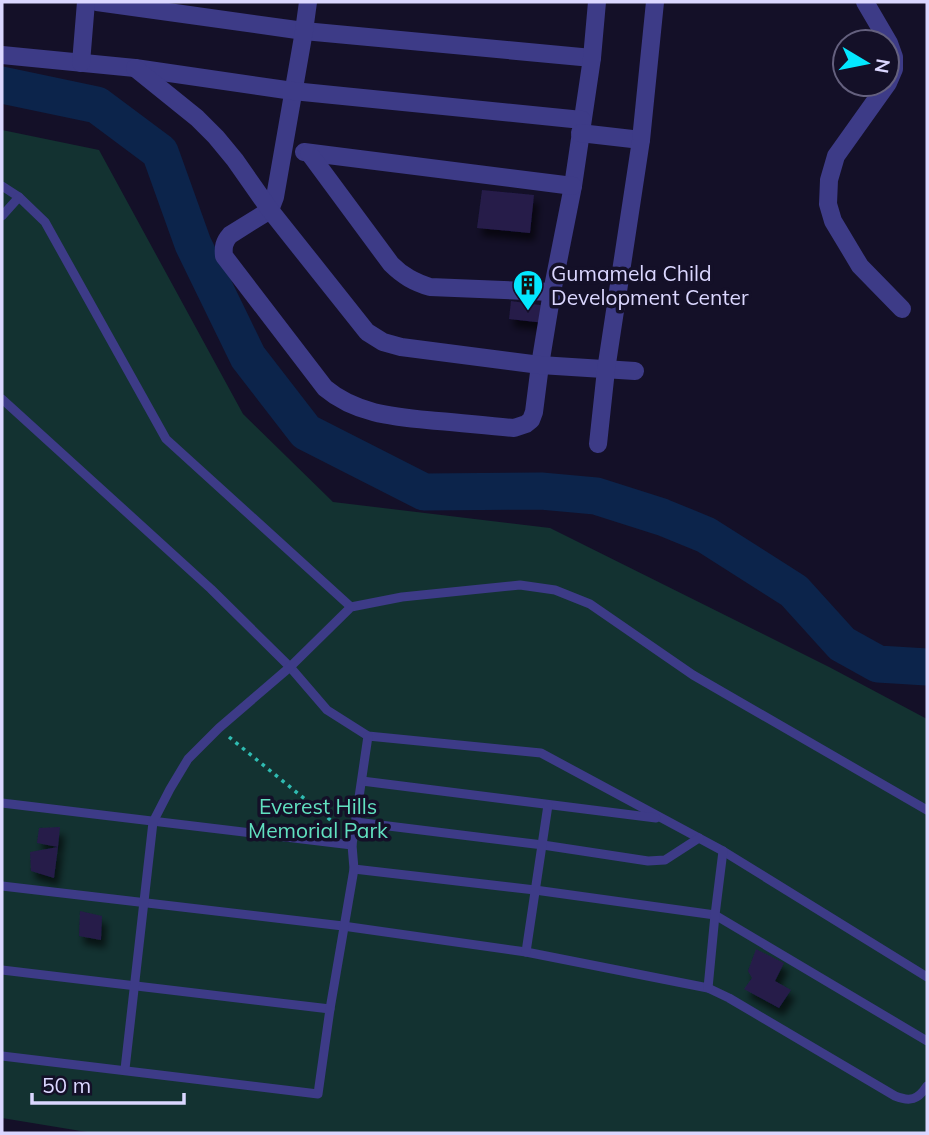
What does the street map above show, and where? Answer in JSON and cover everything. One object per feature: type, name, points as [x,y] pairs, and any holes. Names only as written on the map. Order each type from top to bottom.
[{"type":"street","points":[[81,63],[86,2]]},
{"type":"street","points":[[97,2],[304,31],[592,58]]},
{"type":"street","points":[[308,2],[275,197],[270,211],[230,235],[224,244],[224,256],[324,388],[343,401],[373,413],[393,417],[514,428],[531,420],[534,412],[592,58],[593,2]]},
{"type":"street","points":[[598,444],[606,370],[641,140],[655,2]]},
{"type":"street","points":[[865,2],[889,43],[894,57],[894,69],[888,83],[836,156],[829,180],[828,204],[833,221],[860,266],[902,309]]},
{"type":"street","points":[[2,55],[135,68],[581,127],[641,140]]},
{"type":"street","points":[[135,68],[197,118],[216,137],[270,211],[367,332],[383,342],[401,347],[540,365],[635,371]]},
{"type":"street","points":[[284,147],[309,153],[573,186]]},
{"type":"street","points":[[309,153],[391,264],[412,281],[430,287],[552,292]]},
{"type":"lane","points":[[2,186],[19,197],[45,222],[166,439],[351,607]]},
{"type":"lane","points":[[2,216],[19,197]]},
{"type":"lane","points":[[3,403],[211,589],[290,667],[327,710],[368,736],[541,753],[723,851],[927,977]]},
{"type":"lane","points":[[125,1069],[153,822],[188,760],[219,728],[290,667],[351,607],[402,597],[520,585],[555,590],[590,604],[693,675],[927,810]]},
{"type":"lane","points":[[2,1056],[318,1094],[354,869],[352,845],[368,736]]},
{"type":"lane","points":[[362,781],[661,818]]},
{"type":"lane","points":[[2,803],[352,845]]},
{"type":"lane","points":[[526,952],[548,805]]},
{"type":"lane","points":[[355,827],[542,845],[648,861],[665,860],[699,838]]},
{"type":"lane","points":[[708,988],[723,851]]},
{"type":"lane","points":[[354,869],[715,915],[927,1041]]},
{"type":"lane","points":[[2,886],[343,926],[526,952],[708,988],[895,1096],[910,1101],[916,1099],[927,1086]]},
{"type":"lane","points":[[2,970],[330,1009]]},
{"type":"path","points":[[219,728],[336,827],[355,827]]},
{"type":"green space","name":"Everest Hills Memorial Park","points":[[2,130],[99,150],[243,414],[333,502],[550,528],[831,668],[927,719],[927,1133],[93,1133],[2,1118]]},
{"type":"building","points":[[482,190],[534,195],[530,233],[477,228]]},
{"type":"building","name":"Gumamela Child Development Center","points":[[511,301],[547,306],[545,323],[509,319]]},
{"type":"building","points":[[60,827],[58,847],[37,843],[39,828]]},
{"type":"building","points":[[58,847],[54,878],[31,871],[30,852]]},
{"type":"building","points":[[80,911],[102,916],[101,940],[79,936]]},
{"type":"building","points":[[756,949],[784,963],[775,981],[791,990],[779,1008],[744,989],[752,978],[748,971]]},
{"type":"waterway","points":[[2,85],[97,105],[160,152],[193,244],[248,357],[306,432],[424,492],[541,491],[596,496],[662,517],[706,535],[794,591],[842,644],[878,664],[927,667]]},
{"type":"place","name":"Gumamela Child Development Center","points":[[528,312]]}]
